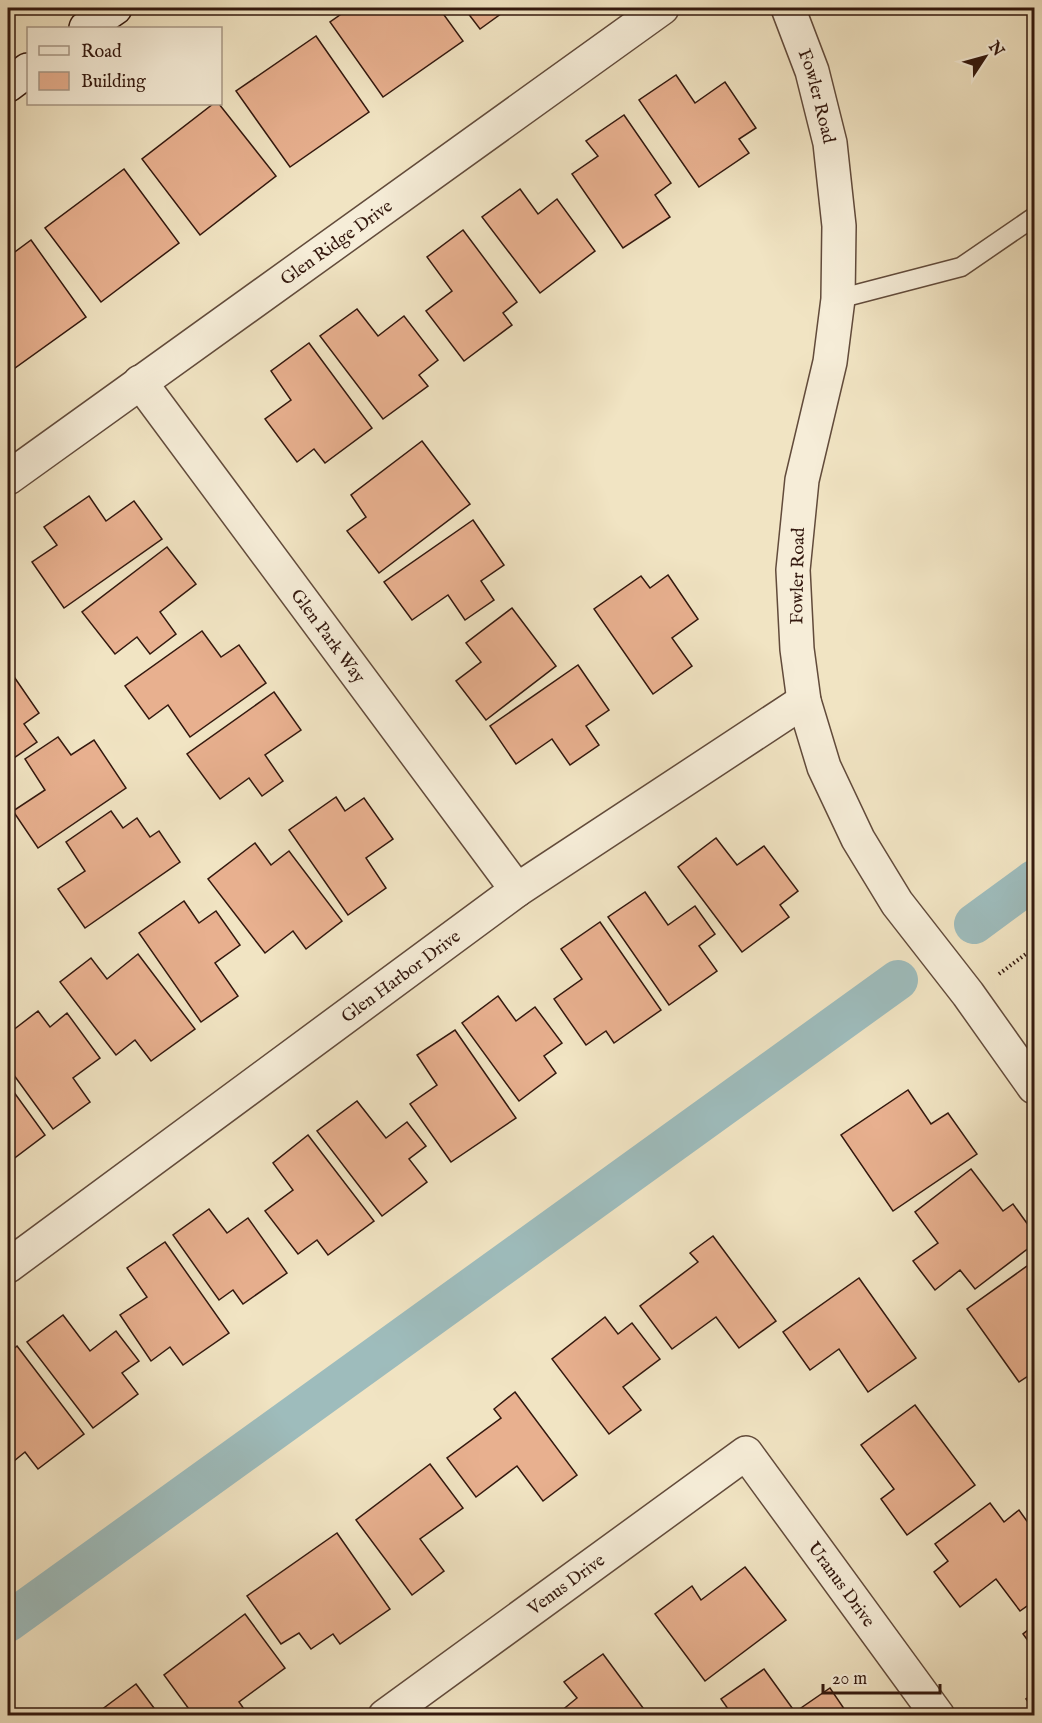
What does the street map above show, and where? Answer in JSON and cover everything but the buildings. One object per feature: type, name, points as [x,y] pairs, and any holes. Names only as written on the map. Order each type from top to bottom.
[{"type":"street","points":[[87,27],[115,8]]},
{"type":"street","name":"Glen Ridge Drive","points":[[8,478],[662,8]]},
{"type":"street","name":"Fowler Road","points":[[788,8],[812,71],[830,143],[839,226],[838,299],[830,362],[801,480],[793,570],[796,649],[804,701],[824,767],[858,839],[897,903],[968,994],[1035,1087]]},
{"type":"street","points":[[8,85],[27,71]]},
{"type":"street","name":"Glen Park Way","points":[[140,382],[517,890]]},
{"type":"street","name":"Glen Harbor Drive","points":[[8,1266],[517,890],[804,701]]},
{"type":"street","name":"Venus Drive","points":[[406,1710],[746,1453]]},
{"type":"street","name":"Uranus Drive","points":[[746,1453],[938,1716]]},
{"type":"lane","points":[[838,299],[961,267],[1035,218]]},
{"type":"path","points":[[968,994],[1035,948]]},
{"type":"waterway","points":[[974,924],[1034,880]]},
{"type":"waterway","points":[[8,1622],[898,980]]}]
